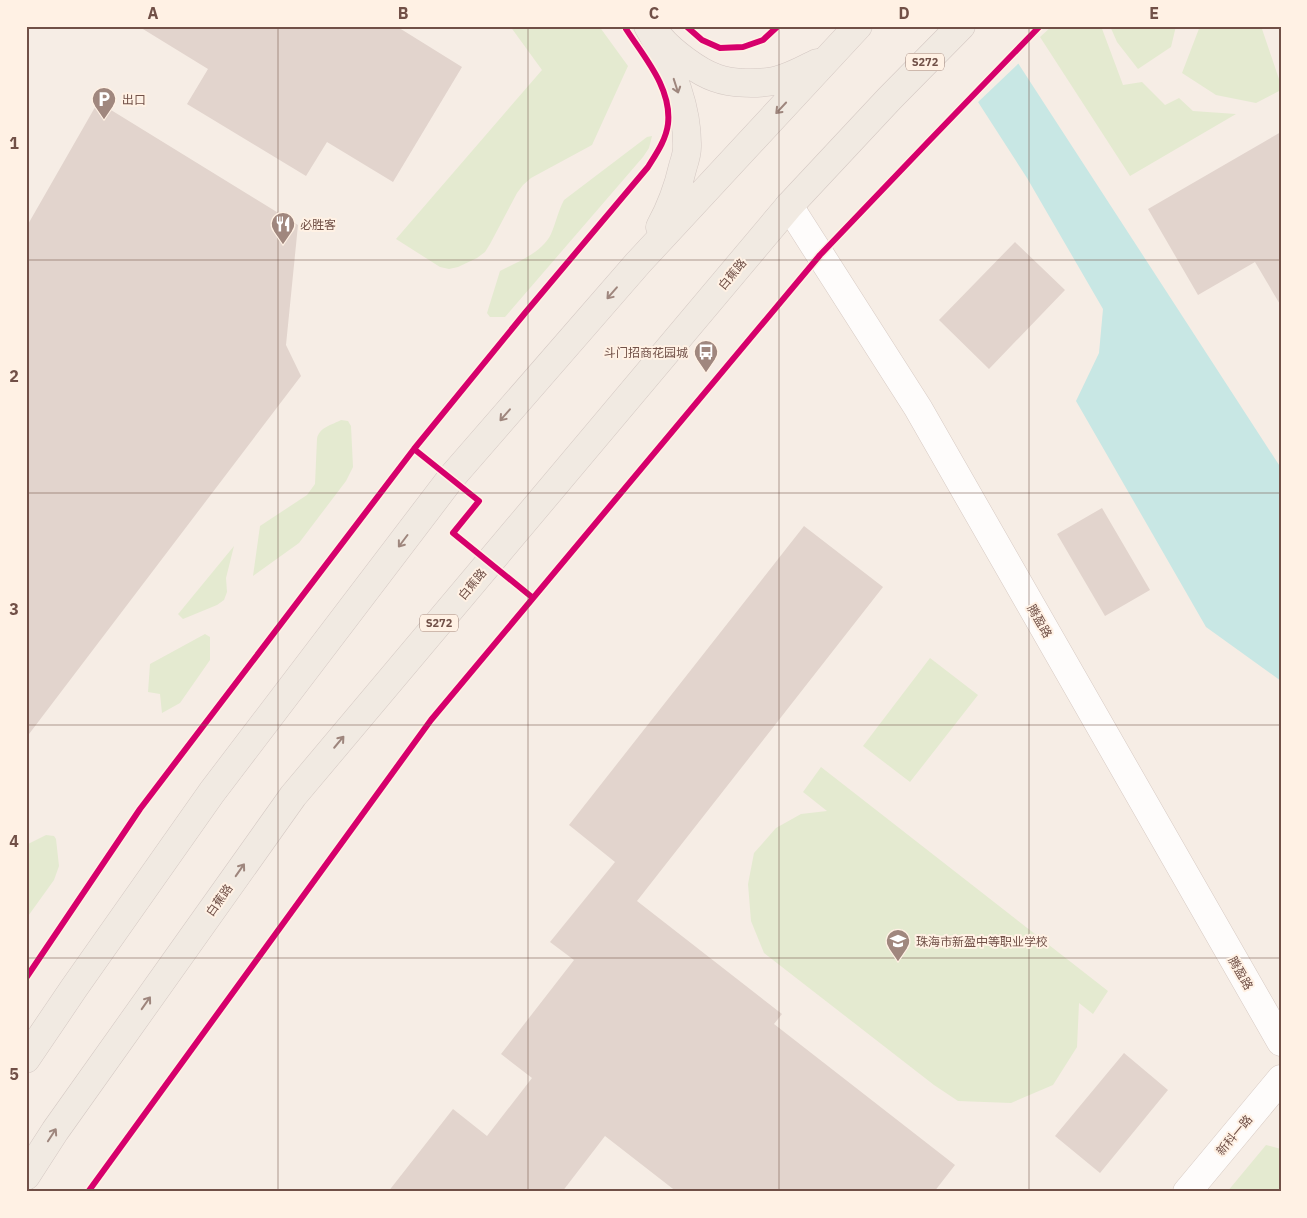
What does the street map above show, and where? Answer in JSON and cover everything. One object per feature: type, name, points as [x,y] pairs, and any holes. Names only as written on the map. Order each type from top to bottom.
[{"type":"main road","points":[[650,26],[665,43],[689,64],[716,78],[742,83],[774,81],[797,74],[819,62],[838,47]]},
{"type":"main road","points":[[638,263],[678,191],[688,148],[684,116],[675,84],[663,52],[650,26]]},
{"type":"main road","points":[[26,1059],[212,792],[445,486],[638,263],[858,26]]},
{"type":"main road","name":"白蕉路","points":[[26,1176],[55,1131],[293,796],[789,206],[889,98],[961,26]]},
{"type":"street","name":"腾盈路","points":[[789,206],[918,408],[1281,1042]]},
{"type":"street","name":"新科一路","points":[[1187,1192],[1281,1078]]},
{"type":"green space","points":[[510,26],[599,26],[628,66],[592,145],[531,178],[523,185],[485,252],[458,267],[449,269],[440,267],[396,239],[542,70]]},
{"type":"green space","points":[[1052,26],[1101,26],[1123,85],[1142,82],[1165,105],[1179,98],[1193,111],[1236,114],[1130,176],[1040,37]]},
{"type":"green space","points":[[1110,26],[1176,26],[1171,47],[1138,69],[1117,42]]},
{"type":"green space","points":[[1200,26],[1261,26],[1281,90],[1256,103],[1216,95],[1182,73]]},
{"type":"green space","points":[[652,136],[649,148],[643,157],[505,317],[490,317],[487,313],[500,271],[542,247],[551,234],[564,200],[647,137]]},
{"type":"green space","points":[[341,420],[348,421],[351,426],[353,467],[346,481],[299,543],[253,576],[260,526],[307,495],[315,484],[318,435],[326,427]]},
{"type":"green space","points":[[234,546],[226,578],[227,592],[224,600],[217,605],[183,619],[178,614]]},
{"type":"green space","points":[[205,634],[210,637],[210,660],[180,703],[162,713],[160,694],[148,692],[150,664]]},
{"type":"green space","points":[[930,658],[978,695],[910,782],[863,746]]},
{"type":"green space","points":[[821,767],[1108,991],[1093,1014],[1079,1003],[1077,1047],[1053,1085],[1011,1103],[958,1101],[934,1085],[764,953],[751,921],[748,884],[754,853],[776,828],[801,814],[827,811],[803,792]]},
{"type":"green space","points":[[46,835],[54,836],[56,839],[59,866],[54,880],[26,919],[26,845]]},
{"type":"green space","points":[[1266,1145],[1281,1149],[1281,1192],[1227,1192]]},
{"type":"water","points":[[929,26],[994,26],[1281,468],[1281,681],[1206,627],[1076,401],[1099,353],[1103,309],[1027,178]]},
{"type":"pier","points":[[926,26],[997,26],[1020,62],[976,104]]},
{"type":"building","points":[[138,26],[396,26],[462,67],[393,182],[327,142],[306,176],[187,104],[208,69]]},
{"type":"building","points":[[98,102],[298,225],[286,345],[301,376],[26,738],[27,226]]},
{"type":"building","points":[[1281,132],[1281,306],[1255,262],[1198,295],[1148,209]]},
{"type":"building","points":[[1015,242],[1065,290],[989,369],[939,320]]},
{"type":"building","points":[[1102,508],[1150,590],[1105,616],[1057,534]]},
{"type":"building","points":[[804,526],[883,587],[637,901],[782,1014],[774,1024],[955,1165],[934,1192],[677,1192],[605,1136],[562,1192],[388,1192],[453,1109],[487,1136],[532,1078],[501,1054],[574,960],[550,942],[615,862],[569,825]]},
{"type":"building","points":[[1124,1053],[1168,1090],[1100,1173],[1055,1136]]},
{"type":"cycle path","points":[[26,978],[140,809],[414,449],[648,167],[665,136],[668,124],[668,111],[666,98],[661,86],[626,29],[629,26]]},
{"type":"cycle path","points":[[686,26],[702,40],[720,48],[743,47],[763,40],[778,26]]},
{"type":"cycle path","points":[[88,1192],[431,720],[820,255],[1040,26]]},
{"type":"cycle path","points":[[414,449],[479,501],[453,533],[533,598]]},
{"type":"place","name":"出口","points":[[104,120]]},
{"type":"place","name":"必胜客","points":[[283,245]]},
{"type":"place","name":"斗门招商花园城","points":[[706,373]]},
{"type":"place","name":"珠海市新盈中等职业学校","points":[[898,962]]}]
